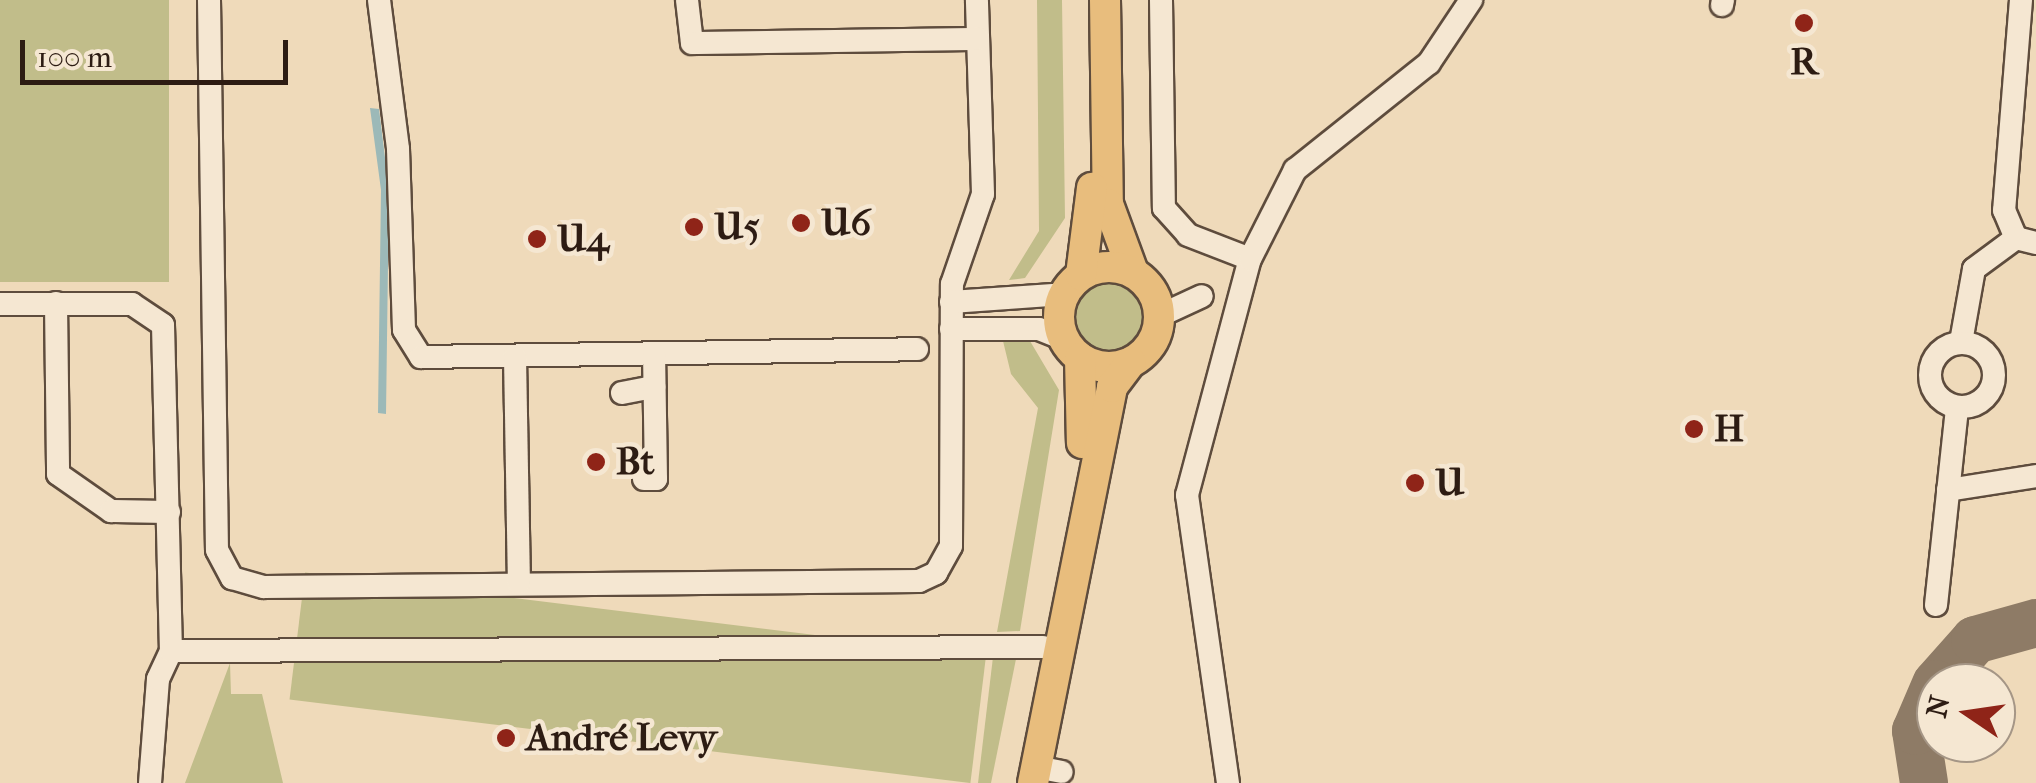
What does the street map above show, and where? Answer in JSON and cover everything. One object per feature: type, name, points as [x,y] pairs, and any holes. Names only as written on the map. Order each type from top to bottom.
[{"type":"main road","points":[[1037,776],[1043,646],[1088,412],[1072,348],[1072,285],[1092,195],[1090,0]]},
{"type":"main road","points":[[1037,776],[1112,387],[1152,343],[1159,316],[1151,290],[1133,272],[1108,204],[1105,0]]},
{"type":"main road","points":[[1072,285],[1106,266],[1133,272]]},
{"type":"main road","points":[[1072,348],[1105,367],[1131,362]]},
{"type":"lane","points":[[210,0],[221,563],[247,586],[920,581],[936,573],[951,546],[950,302],[983,194],[977,0]]},
{"type":"lane","points":[[380,0],[410,348],[436,359],[917,349]]},
{"type":"lane","points":[[687,0],[692,44],[978,38]]},
{"type":"lane","points":[[1161,0],[1164,208],[1188,236],[1250,260]]},
{"type":"lane","points":[[1228,783],[1187,494],[1250,260],[1295,170],[1429,63],[1471,0]]},
{"type":"lane","points":[[1961,342],[1974,269],[2026,241],[2004,210],[2021,0]]},
{"type":"lane","points":[[950,302],[1072,285]]},
{"type":"lane","points":[[1159,316],[1202,296]]},
{"type":"lane","points":[[0,304],[132,304],[164,325],[170,651],[158,679],[150,783]]},
{"type":"lane","points":[[56,304],[58,474],[111,511],[170,512]]},
{"type":"lane","points":[[950,328],[1039,329],[1072,348]]},
{"type":"lane","points":[[1961,342],[1988,356],[1994,376],[1978,403],[1957,408],[1937,397],[1929,376],[1942,349],[1961,342]]},
{"type":"lane","points":[[644,479],[656,479],[649,446],[654,354]]},
{"type":"lane","points":[[515,358],[519,584]]},
{"type":"lane","points":[[622,394],[654,388]]},
{"type":"lane","points":[[1936,605],[1957,408]]},
{"type":"lane","points":[[1948,490],[2036,476]]},
{"type":"lane","points":[[170,651],[1043,646]]},
{"type":"shaded area","points":[[0,0],[169,0],[169,282],[0,282]]},
{"type":"shaded area","points":[[1037,0],[1062,0],[1065,218],[1025,278],[1009,280],[1039,231]]},
{"type":"shaded area","points":[[1110,280],[1136,291],[1147,317],[1136,343],[1110,354],[1084,343],[1073,317],[1084,291]]},
{"type":"shaded area","points":[[1003,341],[1030,341],[1059,390],[1020,631],[997,632],[1038,408],[1011,374]]},
{"type":"shaded area","points":[[305,572],[986,656],[970,783],[290,699]]},
{"type":"shaded area","points":[[993,657],[1016,659],[991,783],[978,783]]},
{"type":"shaded area","points":[[230,663],[231,694],[262,694],[283,783],[185,783]]},
{"type":"water","points":[[370,108],[379,109],[389,190],[386,414],[378,413],[381,190]]},
{"type":"taxiway","points":[[1955,663],[1975,640],[2036,623]]},
{"type":"taxiway","points":[[1921,763],[1924,783]]},
{"type":"place","name":"R","points":[[1804,23]]},
{"type":"place","name":"U6","points":[[801,223]]},
{"type":"place","name":"U5","points":[[694,227]]},
{"type":"place","name":"U4","points":[[537,239]]},
{"type":"place","name":"H","points":[[1694,429]]},
{"type":"place","name":"Bt","points":[[596,462]]},
{"type":"place","name":"U","points":[[1415,483]]},
{"type":"place","name":"André Levy","points":[[506,738]]}]
